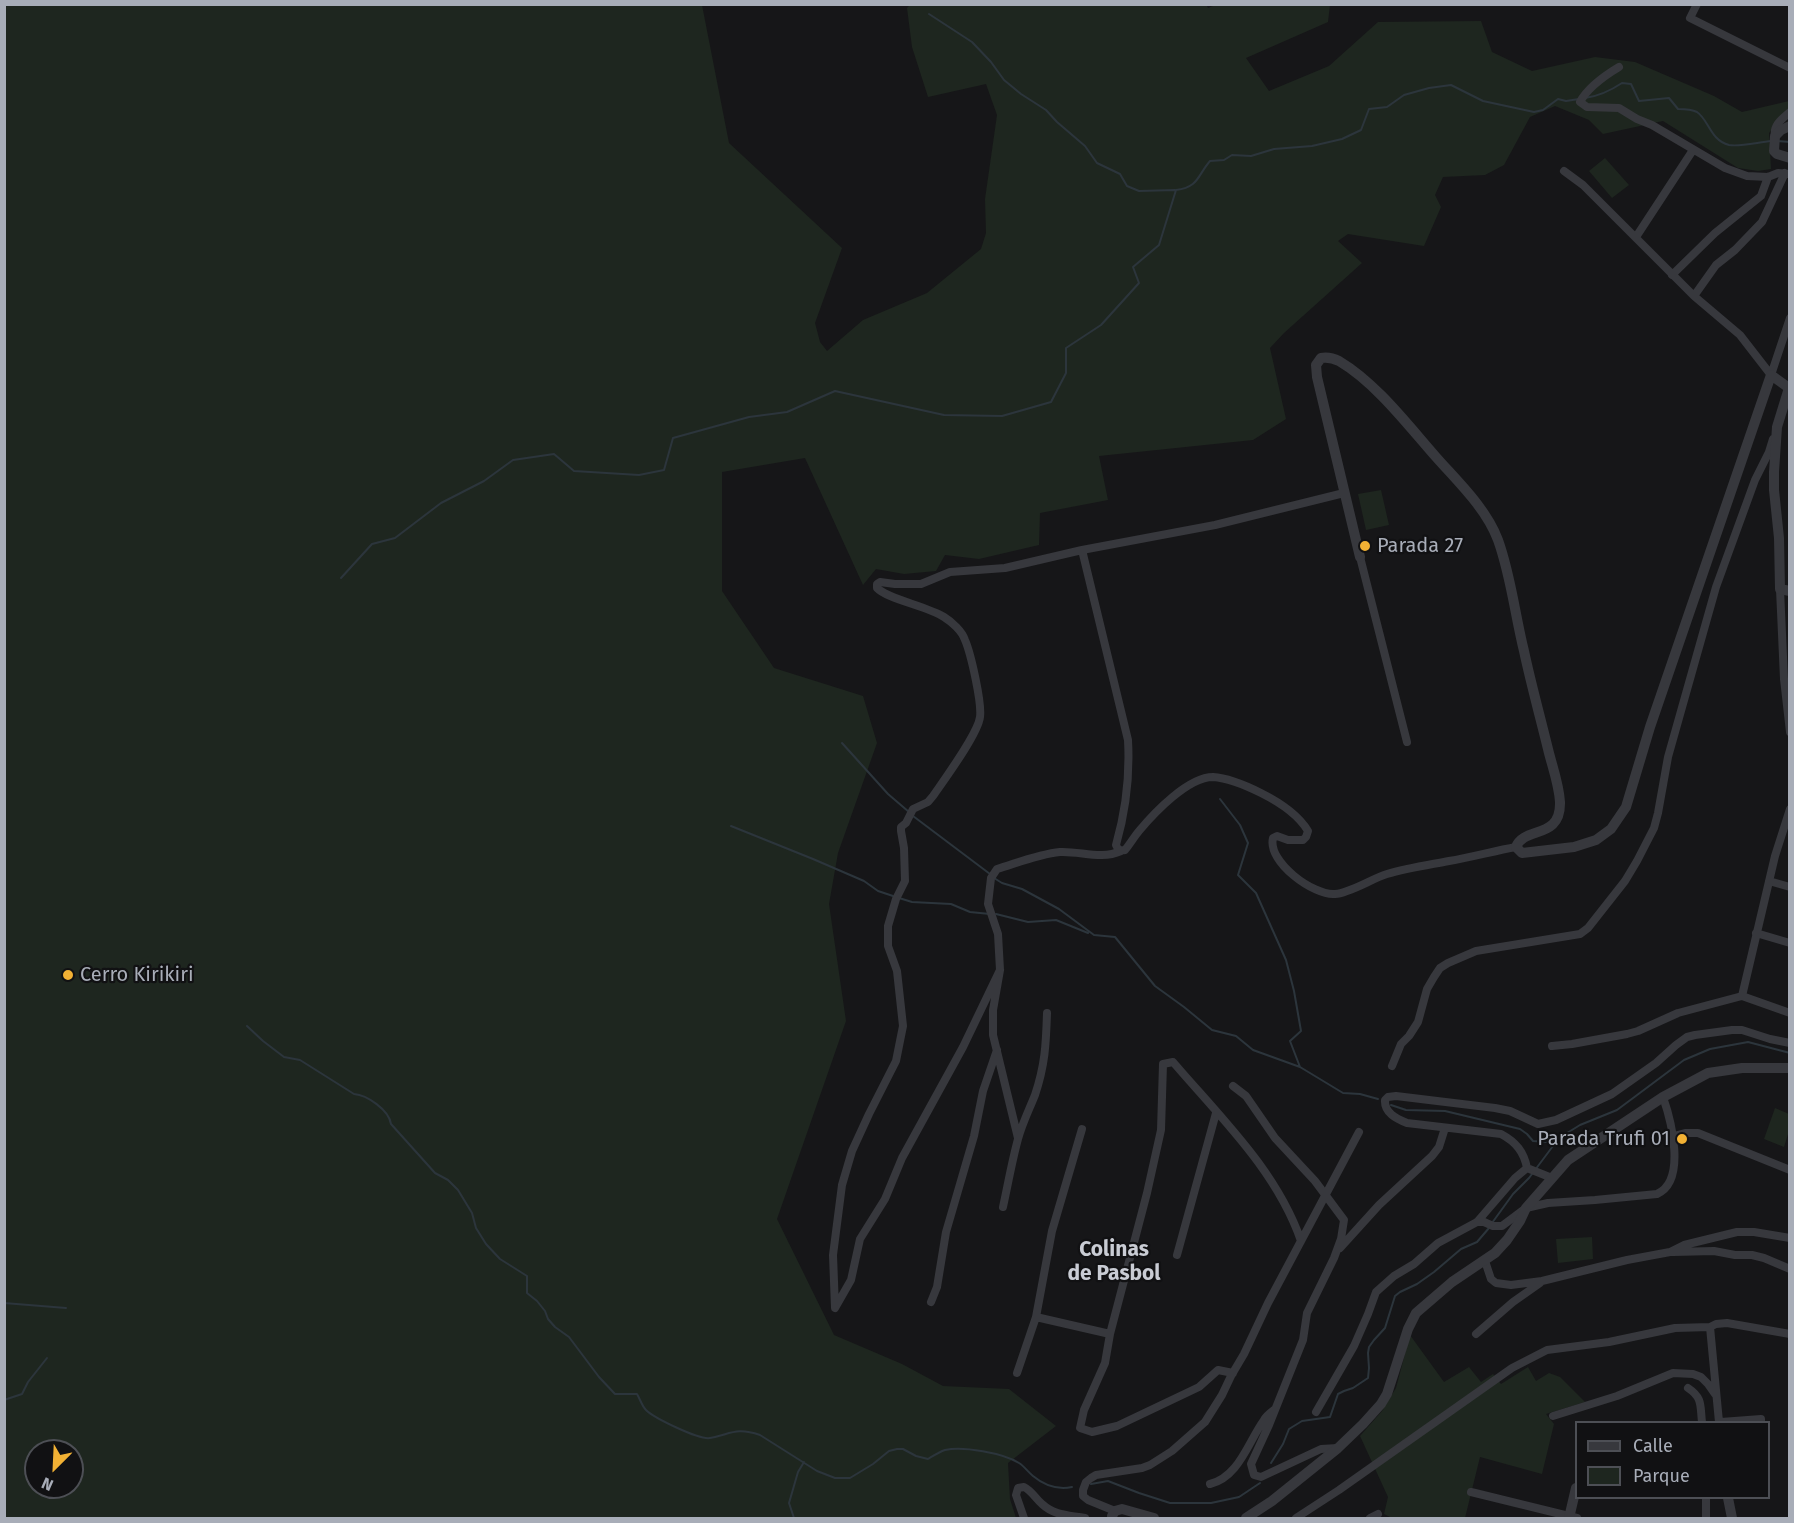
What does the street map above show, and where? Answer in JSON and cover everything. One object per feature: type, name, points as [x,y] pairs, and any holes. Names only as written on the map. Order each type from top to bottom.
[{"type":"street","points":[[1697,4],[1690,18],[1790,68]]},
{"type":"street","points":[[1619,67],[1594,85],[1581,99],[1581,105],[1620,108],[1637,119],[1652,124],[1725,168],[1747,176],[1768,177],[1778,173],[1787,173],[1762,222],[1735,250],[1716,265],[1694,296]]},
{"type":"street","points":[[1790,112],[1774,130],[1774,151],[1790,158]]},
{"type":"street","points":[[1775,136],[1780,130],[1790,126]]},
{"type":"street","points":[[1636,237],[1694,150]]},
{"type":"street","points":[[1392,1066],[1401,1044],[1418,1022],[1427,989],[1440,968],[1476,951],[1580,934],[1588,928],[1625,881],[1637,861],[1654,828],[1668,757],[1716,587],[1755,480],[1769,452],[1789,387],[1771,375],[1740,334],[1694,296],[1583,185],[1564,171]]},
{"type":"street","points":[[1672,274],[1714,233],[1761,196],[1768,177]]},
{"type":"street","points":[[1516,847],[1521,853],[1526,853],[1586,844],[1606,834],[1626,807],[1650,727],[1790,318]]},
{"type":"street","points":[[1018,1138],[993,1035],[993,1010],[1000,970],[998,934],[988,904],[991,878],[997,869],[1063,852],[1090,855],[1114,854],[1125,850],[1147,822],[1178,793],[1197,782],[1212,777],[1226,779],[1268,796],[1304,824],[1308,831],[1303,840],[1288,840],[1277,836],[1273,838],[1273,849],[1286,870],[1294,877],[1324,893],[1338,894],[1380,876],[1516,847],[1520,840],[1552,825],[1558,812],[1560,803],[1555,777],[1498,540],[1480,508],[1391,406],[1340,362],[1327,357],[1321,358],[1316,371],[1344,493],[1407,742]]},
{"type":"street","points":[[1777,427],[1774,490],[1785,590],[1784,679],[1790,732]]},
{"type":"street","points":[[1000,970],[963,1047],[902,1158],[885,1199],[860,1239],[851,1280],[835,1308],[833,1255],[843,1178],[860,1133],[896,1061],[903,1026],[897,971],[888,946],[888,926],[904,881],[904,848],[900,831],[913,809],[928,802],[933,796],[967,744],[980,717],[969,653],[961,633],[945,618],[883,593],[877,588],[877,584],[880,582],[921,584],[950,572],[1005,568],[1082,550],[1215,525],[1344,493]]},
{"type":"street","points":[[1082,550],[1128,740],[1130,768],[1123,819],[1116,845],[1121,850]]},
{"type":"street","points":[[1742,996],[1769,881],[1787,828],[1790,809]]},
{"type":"street","points":[[1769,881],[1790,887]]},
{"type":"street","points":[[1756,933],[1790,943]]},
{"type":"street","points":[[1552,1046],[1627,1034],[1684,1011],[1742,996],[1790,1013]]},
{"type":"street","points":[[1003,1207],[1018,1138],[1043,1068],[1047,1013]]},
{"type":"street","points":[[1552,1178],[1527,1168],[1521,1150],[1501,1134],[1407,1123],[1396,1118],[1385,1107],[1385,1100],[1396,1096],[1495,1108],[1510,1111],[1532,1122],[1545,1124],[1612,1094],[1656,1064],[1687,1037],[1742,1030],[1790,1043]]},
{"type":"street","points":[[931,1302],[937,1287],[946,1232],[974,1136],[983,1091],[998,1049]]},
{"type":"street","points":[[1233,1372],[1218,1370],[1199,1387],[1117,1426],[1092,1432],[1080,1428],[1084,1410],[1105,1363],[1110,1334],[1147,1193],[1161,1130],[1163,1064],[1173,1062],[1248,1149],[1280,1194],[1301,1241]]},
{"type":"street","points":[[1477,1222],[1502,1226],[1526,1208],[1568,1160],[1577,1153],[1695,1079],[1723,1070],[1790,1068]]},
{"type":"street","points":[[1233,1086],[1246,1096],[1275,1138],[1315,1181],[1344,1220],[1341,1239],[1334,1258]]},
{"type":"street","points":[[1526,1208],[1548,1203],[1657,1194],[1664,1191],[1670,1183],[1672,1174],[1674,1136],[1663,1097]]},
{"type":"street","points":[[1177,1255],[1216,1113]]},
{"type":"street","points":[[1338,1448],[1321,1449],[1261,1477],[1254,1475],[1251,1471],[1251,1464],[1303,1340],[1310,1306],[1334,1258],[1343,1244],[1364,1221],[1432,1156],[1439,1147],[1445,1128]]},
{"type":"street","points":[[1017,1373],[1036,1317],[1052,1231],[1082,1129]]},
{"type":"street","points":[[1154,1518],[1122,1509],[1114,1514],[1083,1496],[1086,1482],[1096,1475],[1142,1468],[1172,1451],[1205,1422],[1244,1354],[1268,1303],[1359,1132]]},
{"type":"street","points":[[1674,1136],[1698,1133],[1790,1170]]},
{"type":"street","points":[[1316,1412],[1354,1346],[1376,1292],[1438,1243],[1477,1222],[1515,1178],[1527,1168]]},
{"type":"street","points":[[1246,1518],[1272,1501],[1338,1448],[1363,1424],[1387,1394],[1408,1329],[1416,1313],[1452,1282],[1485,1261],[1507,1240],[1526,1208]]},
{"type":"street","points":[[1670,1252],[1684,1245],[1737,1232],[1754,1232],[1790,1238]]},
{"type":"street","points":[[1485,1261],[1491,1279],[1511,1285],[1542,1281],[1670,1252],[1714,1251],[1752,1255],[1790,1269]]},
{"type":"street","points":[[1476,1334],[1542,1281]]},
{"type":"street","points":[[1036,1317],[1110,1334]]},
{"type":"street","points":[[1296,1518],[1512,1368],[1546,1350],[1609,1342],[1675,1328],[1710,1327],[1727,1323],[1790,1334]]},
{"type":"street","points":[[1710,1327],[1715,1394],[1720,1421]]},
{"type":"street","points":[[1553,1416],[1617,1396],[1673,1373],[1694,1374],[1701,1377],[1715,1394]]},
{"type":"street","points":[[1688,1388],[1697,1394],[1700,1401],[1702,1421]]},
{"type":"street","points":[[1210,1484],[1227,1475],[1247,1450],[1264,1420],[1276,1407]]},
{"type":"street","points":[[1734,1421],[1761,1419],[1761,1421]]},
{"type":"street","points":[[1024,1518],[1016,1495],[1018,1488],[1024,1486],[1053,1512],[1063,1516],[1085,1518]]},
{"type":"street","points":[[1471,1492],[1572,1518],[1575,1496]]},
{"type":"street","points":[[1706,1499],[1706,1518]]},
{"type":"street","points":[[1728,1499],[1732,1518]]},
{"type":"green space","points":[[1039,4],[1041,6],[1206,4],[1208,8],[1218,4],[1330,5],[1328,22],[1246,58],[1269,91],[1329,66],[1378,22],[1481,21],[1492,52],[1532,71],[1595,57],[1635,62],[1714,96],[1742,112],[1789,101],[1789,108],[1769,133],[1771,169],[1758,171],[1738,168],[1663,121],[1603,134],[1589,120],[1555,106],[1530,117],[1504,165],[1485,175],[1443,177],[1435,195],[1441,207],[1424,246],[1348,234],[1338,241],[1362,263],[1270,348],[1286,419],[1253,440],[1099,456],[1108,500],[1040,513],[1039,545],[979,559],[945,555],[936,571],[904,574],[876,569],[863,585],[805,458],[722,472],[722,591],[774,668],[863,696],[877,743],[838,853],[829,904],[846,1021],[777,1219],[834,1335],[902,1364],[943,1386],[1009,1389],[1056,1426],[1008,1463],[1010,1499],[1016,1518],[5,1518],[5,5],[702,5],[729,143],[842,248],[815,323],[820,342],[827,351],[863,320],[927,293],[981,249],[986,233],[985,199],[997,115],[986,84],[928,97],[912,47],[907,8],[910,5]]},
{"type":"green space","points":[[1605,158],[1629,185],[1612,198],[1589,171]]},
{"type":"green space","points":[[1381,490],[1389,525],[1366,530],[1358,494]]},
{"type":"green space","points":[[1775,1108],[1789,1114],[1789,1131],[1784,1147],[1764,1139]]},
{"type":"green space","points":[[1592,1237],[1593,1259],[1558,1263],[1556,1239]]},
{"type":"green space","points":[[1410,1335],[1444,1382],[1469,1367],[1481,1382],[1493,1374],[1501,1384],[1528,1367],[1536,1381],[1549,1373],[1560,1377],[1585,1402],[1546,1414],[1554,1424],[1542,1474],[1480,1457],[1465,1518],[1392,1518],[1384,1514],[1388,1497],[1360,1436],[1382,1411],[1396,1388]]},
{"type":"waterway","points":[[929,14],[972,42],[1004,80],[1046,110],[1085,146],[1097,163],[1120,174],[1127,186],[1139,191],[1175,190]]},
{"type":"waterway","points":[[1585,98],[1605,93],[1622,83],[1631,84],[1639,101],[1669,98],[1678,109],[1697,112],[1718,139],[1729,145],[1771,141]]},
{"type":"waterway","points":[[341,578],[372,544],[395,538],[441,503],[484,481],[513,460],[554,454],[574,471],[639,475],[664,470],[673,438],[749,417],[787,412],[835,391],[944,415],[1002,416],[1051,402],[1066,373],[1066,348],[1101,325],[1139,283],[1133,267],[1159,245],[1176,190],[1184,189],[1197,180],[1210,161],[1224,160],[1232,155],[1251,156],[1274,149],[1312,146],[1342,139],[1361,130],[1369,109],[1387,107],[1404,95],[1429,88],[1451,85],[1483,101],[1534,112],[1543,110],[1558,99],[1566,101],[1579,99]]},
{"type":"waterway","points":[[1777,141],[1790,142]]},
{"type":"waterway","points":[[842,743],[888,794],[909,812]]},
{"type":"waterway","points":[[1220,799],[1240,825],[1248,843],[1238,875],[1256,893],[1286,960],[1301,1031],[1290,1041],[1300,1067]]},
{"type":"waterway","points":[[913,816],[990,874]]},
{"type":"waterway","points":[[731,826],[864,881],[878,891],[893,896]]},
{"type":"waterway","points":[[994,878],[1022,889],[1059,909],[1094,935],[1115,937],[1155,986],[1212,1030],[1236,1036],[1253,1050],[1300,1067],[1343,1093],[1360,1094],[1378,1099]]},
{"type":"waterway","points":[[899,898],[912,902],[951,904],[970,912],[990,914]]},
{"type":"waterway","points":[[996,914],[1028,922],[1056,920],[1088,933]]},
{"type":"waterway","points":[[247,1026],[284,1057],[300,1060],[354,1094],[371,1100],[382,1109],[391,1124],[435,1173],[448,1180],[458,1190],[472,1213],[476,1228],[486,1244],[500,1259],[527,1276],[527,1293],[537,1301],[555,1327],[569,1337],[615,1394],[637,1394],[646,1410],[658,1418],[704,1438],[739,1431],[760,1435],[817,1471],[835,1478],[850,1478],[889,1451],[897,1449],[903,1449],[928,1459],[945,1450],[962,1449],[983,1451],[1012,1459],[1047,1485],[1061,1488],[1072,1487]]},
{"type":"waterway","points":[[1492,1223],[1559,1138],[1580,1125],[1617,1110],[1684,1060],[1710,1049],[1748,1042],[1790,1053]]},
{"type":"waterway","points":[[1391,1105],[1406,1110],[1445,1111],[1520,1129],[1533,1141],[1546,1142],[1559,1138]]},
{"type":"waterway","points":[[1271,1463],[1289,1429],[1302,1421],[1330,1417],[1338,1394],[1368,1378],[1369,1347],[1385,1328],[1395,1296],[1434,1272],[1461,1249],[1477,1242],[1489,1228]]},
{"type":"waterway","points":[[4,1303],[66,1308]]},
{"type":"waterway","points":[[4,1400],[22,1394],[28,1382],[47,1358]]},
{"type":"waterway","points":[[794,1518],[789,1503],[798,1472],[804,1462]]},
{"type":"waterway","points":[[1091,1484],[1108,1481],[1170,1503],[1211,1503],[1239,1497],[1260,1483]]},
{"type":"place","name":"Parada 27","points":[[1365,546]]},
{"type":"place","name":"Cerro Kirikiri","points":[[68,975]]},
{"type":"place","name":"Parada Trufi 01","points":[[1682,1139]]},
{"type":"district","name":"Colinas de Pasbol","points":[[1114,1262]]}]
